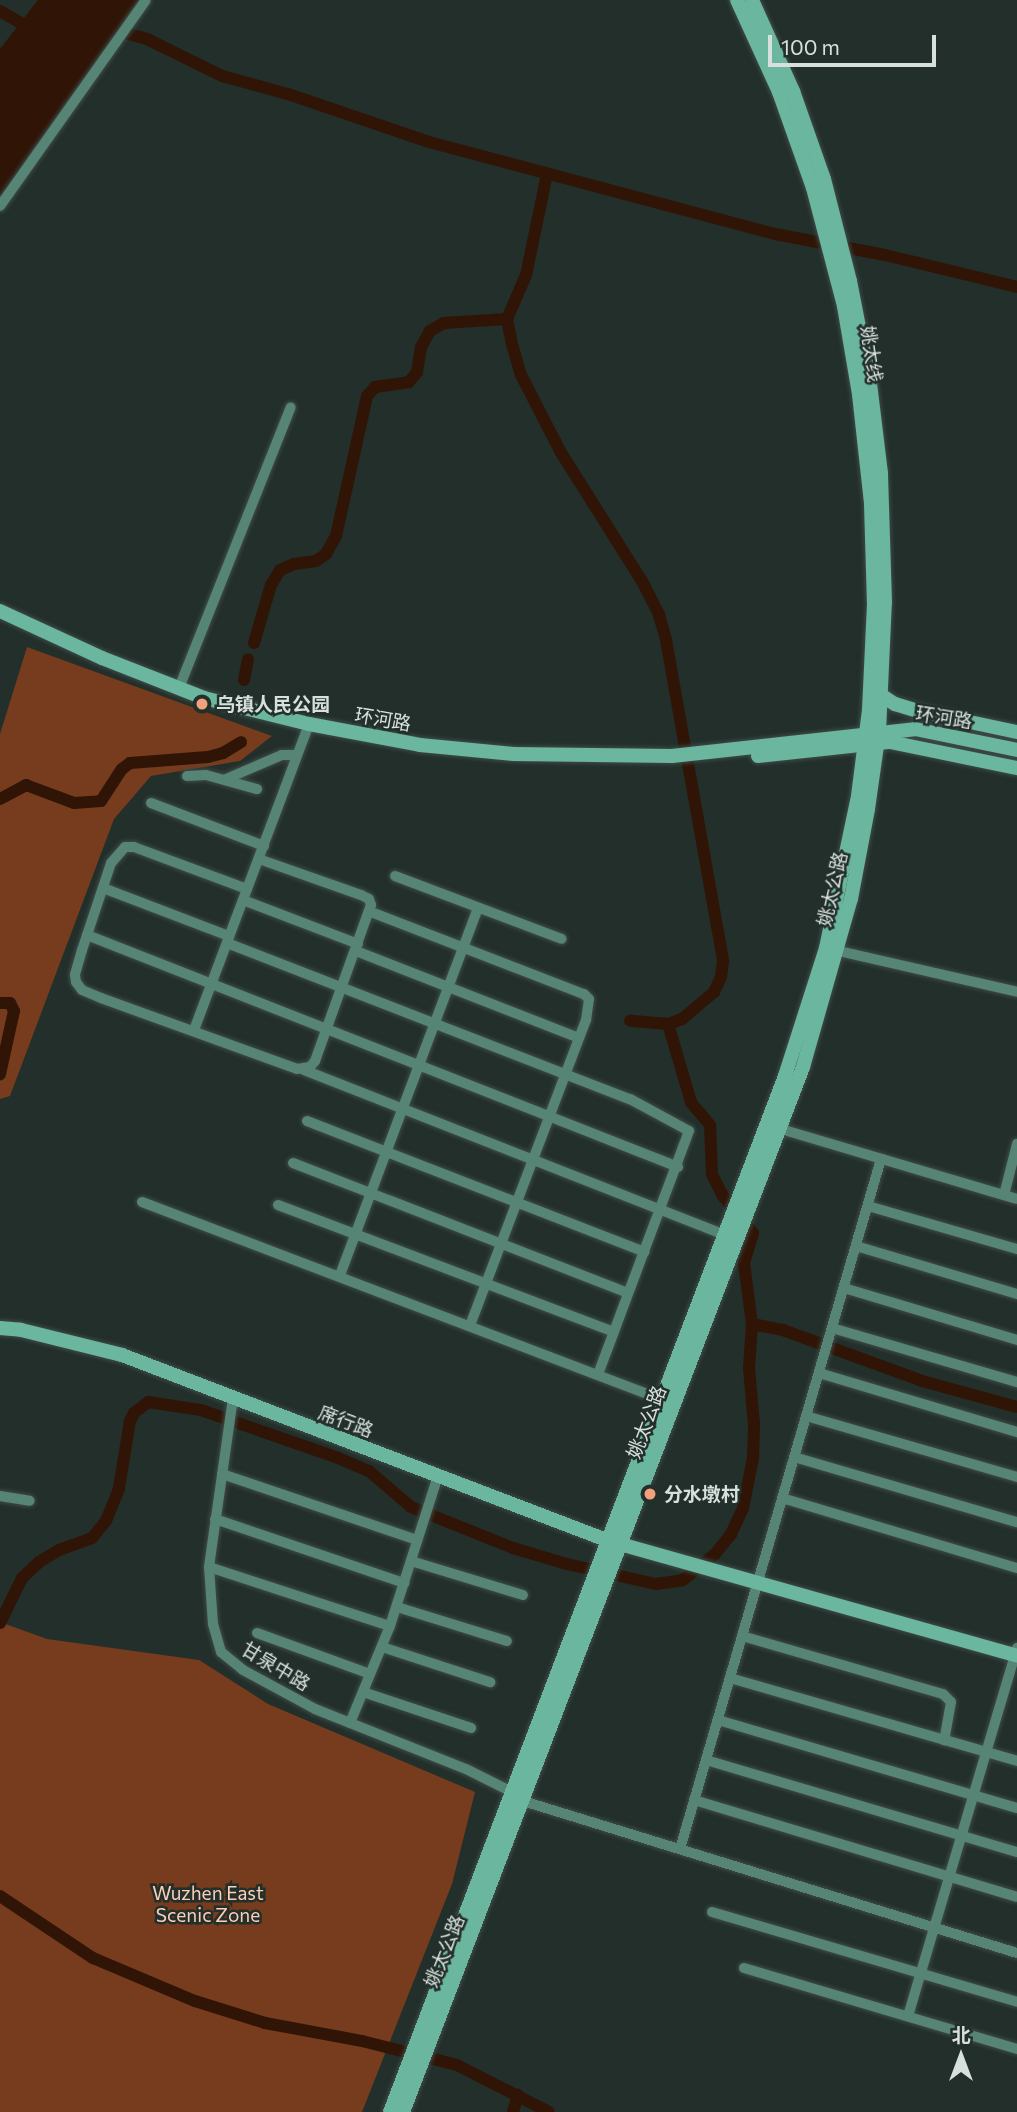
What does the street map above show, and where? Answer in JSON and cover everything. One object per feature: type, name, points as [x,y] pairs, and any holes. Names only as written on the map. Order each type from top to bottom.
[{"type":"main road","name":"姚太线","points":[[737,0],[793,127],[829,218]]},
{"type":"main road","name":"姚太线","points":[[752,0],[793,91],[829,218],[870,383],[881,473],[885,602],[881,695],[872,737]]},
{"type":"main road","name":"姚太线","points":[[844,280],[871,503],[872,737]]},
{"type":"main road","name":"环河路","points":[[0,611],[102,658],[179,688],[241,708],[370,737],[464,750],[571,756],[697,754],[748,757],[915,729],[1017,750]]},
{"type":"main road","points":[[881,695],[895,704],[918,711],[1017,732]]},
{"type":"main road","points":[[872,737],[1017,768]]},
{"type":"main road","name":"姚太公路","points":[[729,1236],[750,1202],[831,950],[872,737]]},
{"type":"main road","name":"姚太公路","points":[[403,2112],[413,2068],[423,2040],[615,1543],[729,1236],[742,1186],[773,1127]]},
{"type":"main road","name":"席行路","points":[[0,1328],[21,1330],[122,1354],[232,1403],[438,1476],[615,1543],[758,1585],[1016,1653]]},
{"type":"main road","name":"姚太公路","points":[[390,2112],[413,2068]]},
{"type":"street","points":[[0,205],[144,2]]},
{"type":"street","points":[[179,688],[291,407]]},
{"type":"street","points":[[194,1030],[309,724]]},
{"type":"street","points":[[226,779],[282,755],[297,755]]},
{"type":"street","points":[[187,776],[197,774],[226,779],[257,789]]},
{"type":"street","points":[[151,803],[264,846]]},
{"type":"street","points":[[247,889],[134,847],[125,847],[118,852],[87,935],[75,975],[82,990],[304,1070],[729,1236]]},
{"type":"street","points":[[259,859],[369,899],[371,912],[315,1061],[304,1070]]},
{"type":"street","points":[[395,876],[562,939]]},
{"type":"street","points":[[103,888],[342,987],[630,1099],[684,1126],[689,1131],[678,1167],[598,1374]]},
{"type":"street","points":[[243,900],[448,987],[579,1038]]},
{"type":"street","points":[[340,1275],[478,908]]},
{"type":"street","points":[[371,912],[584,994],[589,999],[590,1007],[579,1038],[470,1325]]},
{"type":"street","points":[[87,935],[678,1167]]},
{"type":"street","points":[[831,950],[1017,992]]},
{"type":"street","points":[[307,1121],[644,1252]]},
{"type":"street","points":[[773,1127],[1017,1199]]},
{"type":"street","points":[[1004,1195],[1017,1144]]},
{"type":"street","points":[[680,1849],[881,1159]]},
{"type":"street","points":[[293,1163],[628,1293]]},
{"type":"street","points":[[142,1202],[667,1401]]},
{"type":"street","points":[[278,1205],[614,1332]]},
{"type":"street","points":[[868,1206],[1017,1250]]},
{"type":"street","points":[[856,1246],[1017,1294]]},
{"type":"street","points":[[844,1288],[1017,1340]]},
{"type":"street","points":[[831,1334],[1017,1382]]},
{"type":"street","points":[[819,1373],[1017,1432]]},
{"type":"street","name":"甘泉中路","points":[[232,1403],[209,1567],[213,1624],[220,1652],[243,1670],[315,1709],[466,1769],[517,1796],[1017,1953]]},
{"type":"street","points":[[806,1416],[1017,1477]]},
{"type":"street","points":[[794,1457],[1017,1522]]},
{"type":"street","points":[[222,1474],[418,1540]]},
{"type":"street","points":[[349,1723],[397,1607],[438,1476]]},
{"type":"street","points":[[0,1496],[30,1502]]},
{"type":"street","points":[[782,1499],[1017,1568]]},
{"type":"street","points":[[215,1519],[404,1583]]},
{"type":"street","points":[[411,1561],[523,1595]]},
{"type":"street","points":[[209,1567],[390,1626]]},
{"type":"street","points":[[397,1607],[507,1641]]},
{"type":"street","points":[[257,1633],[370,1674]]},
{"type":"street","points":[[742,1636],[943,1695],[951,1702],[944,1740]]},
{"type":"street","points":[[382,1647],[490,1682]]},
{"type":"street","points":[[908,2016],[1016,1653]]},
{"type":"street","points":[[730,1678],[1017,1761]]},
{"type":"street","points":[[363,1692],[471,1728]]},
{"type":"street","points":[[718,1720],[1017,1808]]},
{"type":"street","points":[[706,1760],[1017,1852]]},
{"type":"street","points":[[694,1800],[1017,1897]]},
{"type":"street","points":[[712,1912],[1017,2002]]},
{"type":"street","points":[[744,1968],[1017,2049]]},
{"type":"green space","points":[[27,647],[272,736],[240,761],[151,776],[114,819],[10,1096],[0,1099],[0,734]]},
{"type":"green space","name":"Wuzhen East Scenic Zone","points":[[0,1622],[47,1639],[199,1660],[268,1704],[475,1792],[452,1884],[362,2112],[0,2112]]},
{"type":"shaded area","points":[[38,0],[138,0],[0,196],[0,49]]},
{"type":"waterway","points":[[0,11],[33,30]]},
{"type":"waterway","points":[[100,26],[147,39],[222,76],[288,94],[429,142],[775,234],[885,255],[1017,287]]},
{"type":"waterway","points":[[547,174],[526,275],[507,319],[512,344],[521,375],[560,451],[643,583],[659,615],[666,640],[723,961],[721,977],[714,992],[682,1019],[668,1024],[630,1021]]},
{"type":"waterway","points":[[254,643],[271,585],[280,570],[294,564],[316,561],[326,554],[336,536],[367,396],[375,387],[409,382],[417,372],[421,347],[430,331],[444,323],[507,319]]},
{"type":"waterway","points":[[244,680],[248,659]]},
{"type":"waterway","points":[[0,799],[26,785],[74,803],[101,801],[122,769],[130,763],[208,757],[223,753],[241,742]]},
{"type":"waterway","points":[[0,1003],[10,1003],[14,1011],[0,1074]]},
{"type":"waterway","points":[[0,1623],[22,1578],[39,1562],[59,1550],[92,1538],[106,1521],[119,1488],[130,1421],[134,1413],[148,1402],[201,1410],[338,1458],[369,1471],[411,1507],[513,1548],[567,1564],[656,1584],[683,1580],[715,1554],[731,1534],[743,1508],[753,1458],[754,1425],[749,1368],[752,1324],[744,1263],[753,1233],[723,1196],[712,1174],[710,1125],[691,1102],[668,1024]]},
{"type":"waterway","points":[[752,1324],[783,1330],[922,1381],[1017,1407]]},
{"type":"waterway","points":[[0,1896],[93,1958],[195,2001],[265,2023],[362,2041],[457,2065],[549,2112]]},
{"type":"waterway","points":[[513,2112],[518,2095]]},
{"type":"place","name":"乌镇人民公园","points":[[202,704]]},
{"type":"place","name":"分水墩村","points":[[650,1494]]}]
